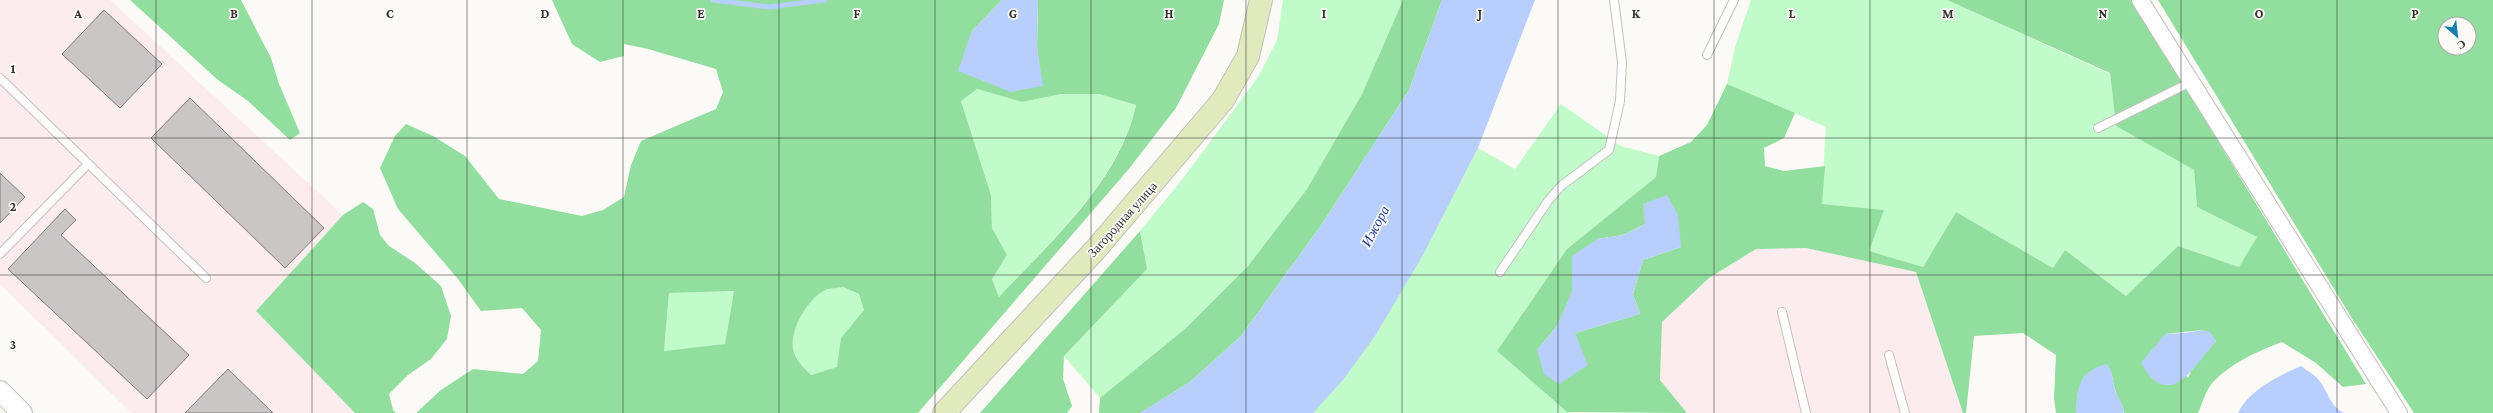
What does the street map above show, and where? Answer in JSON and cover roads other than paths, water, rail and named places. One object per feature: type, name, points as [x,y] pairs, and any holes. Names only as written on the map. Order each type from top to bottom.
[{"type":"main road","name":"Загородная улица","points":[[944,413],[1101,243],[1223,100],[1248,56],[1260,0]]},
{"type":"street","points":[[2140,0],[2399,413]]},
{"type":"street","points":[[0,391],[22,413]]},
{"type":"lane","points":[[1500,272],[1548,201],[1561,186],[1609,150],[1620,101],[1622,62],[1614,0]]},
{"type":"lane","points":[[1707,55],[1734,0]]},
{"type":"lane","points":[[0,78],[206,278]]},
{"type":"lane","points":[[2098,128],[2191,82]]},
{"type":"lane","points":[[0,254],[88,164]]},
{"type":"lane","points":[[1782,312],[1806,413]]},
{"type":"lane","points":[[1889,355],[1905,413]]},
{"type":"water","points":[[1002,0],[1038,0],[1037,47],[1043,86],[1011,92],[958,71],[971,32]]},
{"type":"water","name":"Ижора","points":[[1442,0],[1535,0],[1478,148],[1423,255],[1375,336],[1343,380],[1313,413],[1140,413],[1190,382],[1241,336],[1322,224],[1409,90]]},
{"type":"water","points":[[1667,195],[1678,215],[1681,247],[1643,260],[1633,294],[1640,314],[1575,333],[1588,365],[1559,384],[1544,374],[1537,350],[1557,326],[1572,291],[1572,256],[1597,239],[1623,235],[1645,224],[1643,204]]},
{"type":"water","points":[[2202,330],[2210,332],[2216,341],[2190,373],[2181,380],[2171,385],[2161,384],[2151,377],[2141,363],[2165,334]]},
{"type":"water","points":[[2107,364],[2124,413],[2076,413],[2077,396],[2081,382],[2090,371]]},
{"type":"water","points":[[2301,366],[2321,382],[2332,402],[2344,413],[2238,413],[2249,397],[2265,385],[2283,374]]},
{"type":"waterway","points":[[713,0],[769,7],[825,0]]}]
